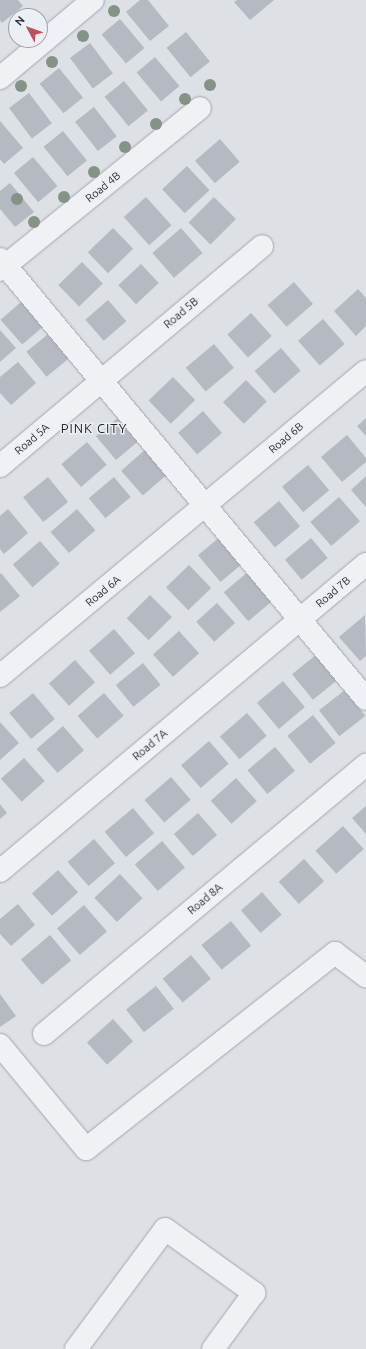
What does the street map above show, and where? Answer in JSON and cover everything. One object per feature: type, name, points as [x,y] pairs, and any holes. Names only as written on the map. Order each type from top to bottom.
[{"type":"street","points":[[0,78],[93,0]]},
{"type":"street","name":"Road 4B","points":[[2,265],[200,108]]},
{"type":"street","name":"Road 5B","points":[[101,380],[262,246]]},
{"type":"street","points":[[2,265],[101,380],[366,699]]},
{"type":"street","name":"Road 6B","points":[[205,505],[366,371]]},
{"type":"street","name":"Road 5A","points":[[0,466],[101,380]]},
{"type":"street","name":"Road 6A","points":[[0,676],[205,505]]},
{"type":"street","name":"Road 7B","points":[[300,619],[366,564]]},
{"type":"street","name":"Road 7A","points":[[0,872],[300,619]]},
{"type":"street","name":"Road 8A","points":[[44,1034],[366,765]]},
{"type":"street","points":[[0,1045],[86,1149],[335,953],[366,976]]},
{"type":"street","points":[[76,1349],[165,1229],[254,1293],[213,1349]]},
{"type":"building","points":[[0,0],[18,0],[23,6],[21,8],[8,8],[8,18],[2,23],[0,20]]},
{"type":"building","points":[[140,0],[148,0],[169,26],[150,41],[126,12]]},
{"type":"building","points":[[237,0],[274,0],[250,20],[234,2]]},
{"type":"building","points":[[120,19],[144,48],[126,64],[102,34]]},
{"type":"building","points":[[186,32],[210,62],[190,77],[167,48]]},
{"type":"building","points":[[90,43],[113,73],[93,88],[70,58]]},
{"type":"building","points":[[155,57],[179,86],[161,102],[137,72]]},
{"type":"building","points":[[59,68],[83,98],[63,113],[40,84]]},
{"type":"building","points":[[124,81],[148,111],[128,126],[105,97]]},
{"type":"building","points":[[29,93],[52,123],[32,138],[9,108]]},
{"type":"building","points":[[94,107],[117,136],[98,151],[75,122]]},
{"type":"building","points":[[0,121],[23,148],[4,164],[0,159]]},
{"type":"building","points":[[63,131],[87,161],[67,176],[44,147]]},
{"type":"building","points":[[220,139],[240,162],[215,183],[195,161]]},
{"type":"building","points":[[33,157],[57,186],[38,202],[14,173]]},
{"type":"building","points":[[187,166],[210,190],[185,213],[162,189]]},
{"type":"building","points":[[10,183],[34,212],[15,227],[0,209],[0,191]]},
{"type":"building","points":[[146,197],[171,225],[149,245],[124,217]]},
{"type":"building","points":[[214,197],[236,219],[210,244],[189,222]]},
{"type":"building","points":[[113,228],[133,249],[108,273],[88,252]]},
{"type":"building","points":[[181,228],[203,253],[174,278],[152,253]]},
{"type":"building","points":[[82,262],[103,284],[79,307],[58,285]]},
{"type":"building","points":[[141,264],[159,283],[136,304],[118,285]]},
{"type":"building","points":[[294,282],[313,304],[287,327],[268,305]]},
{"type":"building","points":[[358,289],[366,298],[366,326],[356,336],[334,311]]},
{"type":"building","points":[[108,300],[126,321],[104,341],[85,320]]},
{"type":"building","points":[[21,302],[43,327],[22,345],[1,320]]},
{"type":"building","points":[[251,313],[272,336],[248,357],[227,334]]},
{"type":"building","points":[[323,319],[345,344],[320,366],[298,341]]},
{"type":"building","points":[[0,330],[16,348],[0,362]]},
{"type":"building","points":[[52,331],[72,356],[46,377],[26,352]]},
{"type":"building","points":[[214,344],[234,368],[206,392],[186,368]]},
{"type":"building","points":[[281,348],[301,371],[274,394],[255,371]]},
{"type":"building","points":[[18,362],[36,383],[11,405],[0,393],[0,377]]},
{"type":"building","points":[[173,377],[195,400],[171,424],[149,401]]},
{"type":"building","points":[[246,380],[267,402],[244,424],[223,402]]},
{"type":"building","points":[[203,411],[222,433],[197,455],[178,433]]},
{"type":"building","points":[[119,417],[139,441],[116,460],[96,436]]},
{"type":"building","points":[[366,418],[366,436],[357,426]]},
{"type":"building","points":[[347,435],[366,458],[366,462],[342,482],[321,457]]},
{"type":"building","points":[[87,442],[107,465],[81,487],[61,464]]},
{"type":"building","points":[[146,449],[168,474],[143,496],[121,471]]},
{"type":"building","points":[[308,465],[329,490],[303,512],[282,487]]},
{"type":"building","points":[[366,476],[366,507],[351,490]]},
{"type":"building","points":[[48,477],[68,502],[43,522],[23,497]]},
{"type":"building","points":[[114,477],[131,497],[105,518],[89,498]]},
{"type":"building","points":[[339,497],[360,521],[331,546],[310,522]]},
{"type":"building","points":[[279,501],[300,526],[275,547],[254,522]]},
{"type":"building","points":[[8,509],[28,533],[4,554],[0,549],[0,516]]},
{"type":"building","points":[[77,509],[95,530],[69,553],[51,532]]},
{"type":"building","points":[[221,536],[243,563],[221,582],[198,555]]},
{"type":"building","points":[[311,538],[328,558],[302,580],[285,560]]},
{"type":"building","points":[[40,541],[60,564],[33,587],[13,565]]},
{"type":"building","points":[[189,565],[211,588],[188,610],[166,587]]},
{"type":"building","points":[[249,571],[273,600],[248,621],[224,592]]},
{"type":"building","points":[[1,573],[20,596],[0,612],[0,574]]},
{"type":"building","points":[[150,595],[172,617],[149,640],[127,618]]},
{"type":"building","points":[[217,603],[235,623],[214,642],[196,622]]},
{"type":"building","points":[[365,615],[366,656],[360,661],[339,637]]},
{"type":"building","points":[[114,629],[135,653],[110,675],[89,651]]},
{"type":"building","points":[[179,631],[199,653],[173,677],[153,654]]},
{"type":"building","points":[[317,654],[338,680],[313,700],[292,674]]},
{"type":"building","points":[[75,660],[95,682],[69,706],[49,683]]},
{"type":"building","points":[[143,663],[161,685],[133,707],[116,685]]},
{"type":"building","points":[[283,681],[305,707],[279,729],[257,703]]},
{"type":"building","points":[[345,690],[365,716],[339,736],[319,710]]},
{"type":"building","points":[[33,693],[55,719],[31,739],[9,713]]},
{"type":"building","points":[[104,693],[124,716],[97,739],[78,716]]},
{"type":"building","points":[[247,713],[267,736],[240,759],[220,737]]},
{"type":"building","points":[[313,715],[336,743],[310,764],[287,736]]},
{"type":"building","points":[[0,722],[19,743],[0,760]]},
{"type":"building","points":[[63,726],[84,750],[58,773],[37,749]]},
{"type":"building","points":[[209,741],[229,764],[201,788],[181,765]]},
{"type":"building","points":[[275,747],[295,771],[267,794],[247,770]]},
{"type":"building","points":[[24,758],[45,781],[22,802],[1,779]]},
{"type":"building","points":[[171,777],[191,800],[164,823],[145,800]]},
{"type":"building","points":[[236,778],[257,801],[231,824],[211,801]]},
{"type":"building","points":[[0,804],[7,813],[0,819]]},
{"type":"building","points":[[366,806],[366,834],[352,818]]},
{"type":"building","points":[[133,808],[154,833],[126,857],[105,832]]},
{"type":"building","points":[[198,813],[217,835],[193,856],[174,834]]},
{"type":"building","points":[[343,826],[364,849],[336,874],[316,851]]},
{"type":"building","points":[[94,839],[115,863],[89,886],[68,862]]},
{"type":"building","points":[[162,841],[185,867],[158,891],[135,865]]},
{"type":"building","points":[[304,859],[324,881],[299,904],[279,882]]},
{"type":"building","points":[[58,870],[78,892],[52,916],[32,893]]},
{"type":"building","points":[[120,874],[143,898],[117,922],[94,898]]},
{"type":"building","points":[[262,892],[282,915],[261,933],[241,910]]},
{"type":"building","points":[[18,904],[35,925],[11,946],[0,934],[0,919]]},
{"type":"building","points":[[84,905],[107,931],[80,955],[57,929]]},
{"type":"building","points":[[231,921],[251,946],[222,970],[201,945]]},
{"type":"building","points":[[50,935],[71,960],[42,985],[21,959]]},
{"type":"building","points":[[191,955],[211,979],[183,1003],[163,979]]},
{"type":"building","points":[[156,986],[174,1009],[144,1032],[126,1009]]},
{"type":"building","points":[[0,994],[16,1016],[0,1027]]},
{"type":"building","points":[[113,1019],[133,1041],[107,1065],[87,1042]]},
{"type":"district","name":"PINK CITY","points":[[94,428]]}]
